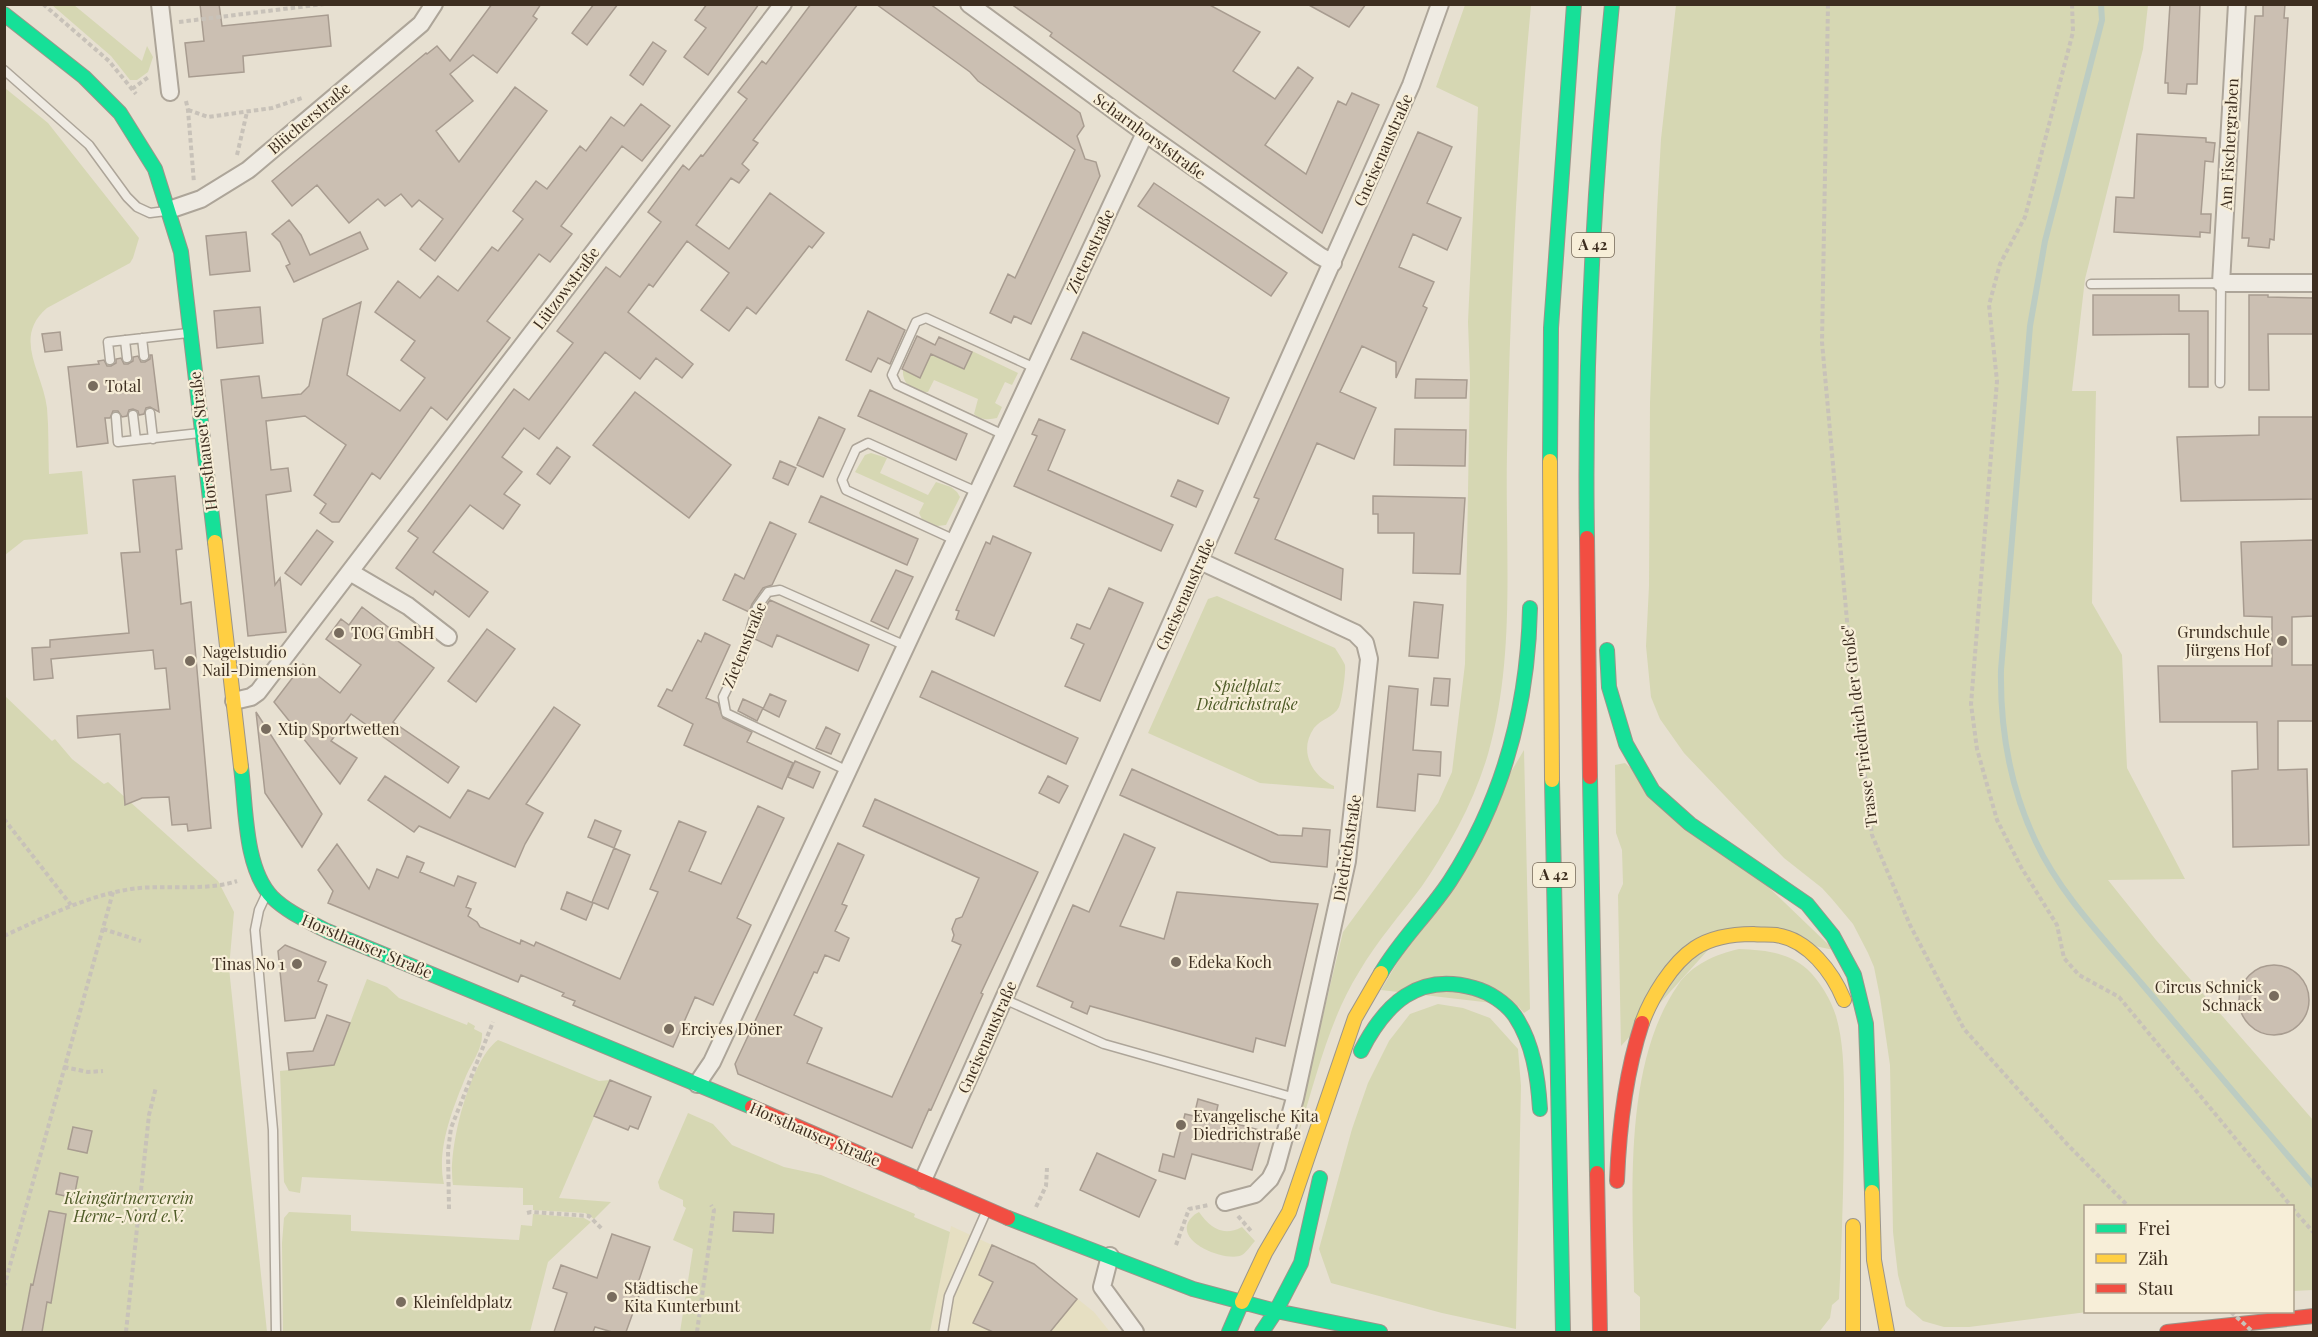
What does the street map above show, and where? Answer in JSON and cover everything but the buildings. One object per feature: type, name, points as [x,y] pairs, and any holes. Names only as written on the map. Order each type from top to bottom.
[{"type":"main road","name":"A 42","points":[[1563,1332],[1551,697],[1551,327],[1574,4]]},
{"type":"main road","name":"A 42","points":[[1600,1332],[1592,967],[1586,486],[1594,213],[1602,94],[1612,4]]},
{"type":"main road","name":"Horsthauser Straße","points":[[4,14],[84,77],[120,113],[155,169],[170,210],[181,252],[249,834],[257,874],[267,892],[282,905],[327,931],[697,1084],[923,1180],[987,1210],[1193,1289],[1276,1311],[1380,1332]]},
{"type":"main road","points":[[1538,489],[1550,462]]},
{"type":"main road","points":[[1586,486],[1604,502]]},
{"type":"main road","points":[[1229,1332],[1265,1253],[1289,1212],[1355,1018],[1386,965],[1417,926],[1474,843],[1495,796],[1509,756],[1520,706],[1528,649],[1530,590]]},
{"type":"main road","points":[[1606,635],[1610,687],[1626,744],[1653,791],[1690,824],[1807,904],[1833,936],[1854,975],[1866,1024],[1874,1260],[1887,1332]]},
{"type":"main road","points":[[1617,1191],[1617,1144],[1629,1066],[1642,1019],[1659,986],[1677,963],[1702,944],[1732,933],[1759,932],[1781,936],[1804,949],[1825,966],[1840,989],[1847,1010]]},
{"type":"main road","points":[[1355,1064],[1369,1031],[1385,1011],[1407,993],[1428,985],[1449,983],[1468,986],[1486,993],[1502,1004],[1514,1015],[1524,1034],[1534,1063],[1540,1101],[1540,1125]]},
{"type":"main road","points":[[1853,1049],[1854,1077]]},
{"type":"main road","points":[[1262,1332],[1296,1274],[1322,1170]]},
{"type":"main road","points":[[1853,1210],[1853,1332]]},
{"type":"main road","points":[[1547,1264],[1561,1288]]},
{"type":"main road","points":[[1599,1312],[1611,1294]]},
{"type":"main road","points":[[2168,1332],[2313,1316]]},
{"type":"street","points":[[160,4],[170,92]]},
{"type":"street","name":"Blücherstraße","points":[[170,210],[201,199],[248,170],[421,24],[434,4]]},
{"type":"street","name":"Lützowstraße","points":[[234,701],[251,697],[258,692],[783,4]]},
{"type":"street","name":"Scharnhorststraße","points":[[969,4],[1145,133],[1333,263]]},
{"type":"street","name":"Gneisenaustraße","points":[[923,1180],[1412,85],[1440,4]]},
{"type":"street","name":"Am Fischergraben","points":[[2221,283],[2237,4]]},
{"type":"street","name":"Zietenstraße","points":[[697,1084],[712,1062],[1145,133]]},
{"type":"street","points":[[2221,283],[2313,283]]},
{"type":"street","name":"Diedrichstraße","points":[[1200,561],[1355,633],[1369,651],[1357,785],[1347,861],[1295,1098],[1276,1167],[1270,1179],[1255,1194],[1225,1202]]},
{"type":"street","points":[[350,572],[408,606],[448,637]]},
{"type":"street","points":[[1110,1256],[1102,1287],[1135,1332]]},
{"type":"lane","points":[[4,70],[89,145],[137,207],[150,213],[170,210]]},
{"type":"lane","points":[[2091,284],[2221,283],[2220,383]]},
{"type":"lane","points":[[1004,435],[897,385],[892,375],[916,322],[926,318],[1035,368]]},
{"type":"lane","points":[[110,360],[108,342],[191,333]]},
{"type":"lane","points":[[142,338],[144,356]]},
{"type":"lane","points":[[125,340],[127,358]]},
{"type":"lane","points":[[150,413],[153,439]]},
{"type":"lane","points":[[133,415],[136,441]]},
{"type":"lane","points":[[116,417],[118,442],[202,433]]},
{"type":"lane","points":[[955,540],[846,490],[842,480],[856,449],[868,443],[977,492]]},
{"type":"lane","name":"Zietenstraße","points":[[848,771],[726,713],[723,697],[742,656],[757,607],[768,592],[780,590],[906,646]]},
{"type":"lane","points":[[267,892],[259,910],[255,930],[273,1130],[276,1332]]},
{"type":"lane","points":[[1004,999],[1104,1044],[1295,1098]]},
{"type":"lane","points":[[943,1332],[949,1296],[987,1210]]},
{"type":"path","points":[[162,24],[324,4]]},
{"type":"path","name":"Trasse \"Friedrich der Große\"","points":[[1828,4],[1822,342],[1849,643],[1872,835],[1910,925],[1964,1029],[2067,1144],[2127,1205]]},
{"type":"path","points":[[2072,4],[2073,32],[2025,217],[2000,264],[1989,305],[1997,381],[1971,704],[1977,749],[1997,820],[2021,867],[2058,925],[2064,958],[2079,975],[2119,997],[2290,1205]]},
{"type":"path","points":[[170,92],[187,102],[194,183],[201,199]]},
{"type":"path","points":[[188,110],[208,117],[283,105],[308,95]]},
{"type":"path","points":[[247,112],[237,156],[248,170]]},
{"type":"path","points":[[4,819],[71,905]]},
{"type":"path","points":[[4,936],[71,905],[113,892],[164,886],[221,886],[257,874]]},
{"type":"path","points":[[4,1287],[113,892]]},
{"type":"path","points":[[103,930],[141,941]]},
{"type":"path","points":[[448,1209],[448,1151],[451,1128],[502,1002]]},
{"type":"path","points":[[64,1067],[88,1072],[103,1071]]},
{"type":"path","points":[[126,1332],[149,1115],[156,1087]]},
{"type":"path","points":[[1035,1210],[1046,1186],[1047,1168]]},
{"type":"path","points":[[1176,1245],[1189,1209],[1225,1202],[1253,1233]]},
{"type":"path","points":[[697,1332],[714,1210],[711,1205]]},
{"type":"path","points":[[2294,1209],[2313,1233]]},
{"type":"path","points":[[527,1213],[589,1216],[602,1229]]},
{"type":"path","points":[[2233,1313],[2253,1332]]},
{"type":"shaded area","points":[[951,1226],[1035,1265],[1094,1312],[1110,1332],[930,1332]]},
{"type":"green space","points":[[52,5],[74,5],[142,61],[147,46],[153,57],[148,72],[137,80],[130,80],[111,56]]},
{"type":"green space","points":[[1465,5],[1531,5],[1512,285],[1507,454],[1506,643],[1497,717],[1482,772],[1451,839],[1422,886],[1373,949],[1339,1010],[1299,1132],[1305,1090],[1343,932],[1438,803],[1452,772],[1465,664],[1470,377],[1468,322],[1478,107],[1436,87]]},
{"type":"green space","points":[[1676,5],[2148,5],[2143,49],[2085,279],[2072,391],[2096,391],[2092,603],[2122,655],[2127,768],[2185,879],[2108,880],[2156,940],[2313,1120],[2313,1290],[2294,1291],[2294,1205],[2084,1205],[2084,1312],[1969,1327],[1944,1327],[1923,1321],[1906,1306],[1898,1275],[1893,1232],[1890,1065],[1874,967],[1853,924],[1822,888],[1784,858],[1684,753],[1660,719],[1651,697],[1646,646],[1649,586],[1650,403],[1661,139]]},
{"type":"green space","points":[[5,88],[48,123],[139,238],[130,263],[47,308],[37,319],[32,331],[32,356],[47,408],[49,474],[82,471],[88,534],[24,540],[5,555]]},
{"type":"green space","points":[[972,351],[1018,373],[1012,385],[1005,382],[995,403],[1002,407],[997,418],[985,419],[974,414],[978,399],[934,380],[928,392],[918,391],[907,384],[903,375],[903,370],[920,378],[931,354],[964,369]]},
{"type":"green space","points":[[871,453],[887,458],[880,473],[928,495],[936,482],[951,487],[957,492],[960,497],[946,525],[937,526],[922,519],[919,513],[924,503],[855,472],[865,455]]},
{"type":"green space","name":"Spielplatz Diedrichstraße","points":[[1217,596],[1335,648],[1342,659],[1345,674],[1339,707],[1314,728],[1307,745],[1307,754],[1314,769],[1326,782],[1334,786],[1334,789],[1260,783],[1148,733],[1208,599]]},
{"type":"green space","name":"Kleingärtnerverein Herne-Nord e.V.","points":[[4,695],[52,741],[55,739],[72,759],[104,784],[108,782],[218,881],[234,912],[229,968],[267,1332],[5,1332]]},
{"type":"green space","points":[[1524,750],[1530,1009],[1524,1013],[1518,1006],[1381,990]]},
{"type":"green space","points":[[1625,763],[1758,877],[1834,950],[1728,928],[1621,1046],[1618,895],[1623,884],[1622,850],[1616,833],[1615,765]]},
{"type":"green space","points":[[1739,949],[1784,955],[1800,963],[1821,985],[1836,1016],[1842,1053],[1844,1091],[1839,1299],[1832,1305],[1830,1318],[1819,1332],[1640,1332],[1640,1297],[1634,1292],[1633,1175],[1639,1093],[1647,1054],[1660,1018],[1683,978],[1705,961]]},
{"type":"green space","points":[[367,979],[387,987],[399,998],[467,1025],[468,1022],[482,1033],[479,1050],[461,1088],[447,1129],[442,1157],[444,1184],[302,1177],[300,1193],[289,1191],[284,1182],[280,1071],[334,1065]]},
{"type":"green space","points":[[1438,1004],[1463,1008],[1490,1018],[1518,1049],[1521,1086],[1516,1329],[1442,1313],[1331,1283],[1319,1249],[1352,1129],[1368,1083],[1389,1041],[1410,1014]]},
{"type":"green space","points":[[498,1040],[599,1081],[610,1080],[559,1198],[611,1202],[594,1219],[585,1213],[533,1210],[533,1205],[523,1205],[523,1188],[453,1185],[454,1150],[463,1107],[478,1066]]},
{"type":"green space","points":[[688,1113],[713,1124],[732,1145],[784,1167],[821,1175],[915,1214],[914,1217],[950,1232],[930,1332],[680,1332],[693,1249],[673,1240],[686,1208],[683,1206],[683,1200],[660,1189],[658,1182]]},
{"type":"green space","points":[[289,1212],[351,1215],[351,1231],[519,1240],[521,1225],[532,1226],[533,1214],[584,1218],[591,1222],[548,1262],[530,1332],[283,1332],[282,1243],[284,1218]]},
{"type":"green space","points":[[1199,1212],[1212,1226],[1223,1231],[1242,1227],[1255,1241],[1244,1254],[1236,1257],[1208,1251],[1192,1240],[1188,1233],[1188,1222]]},
{"type":"waterway","points":[[2101,4],[2102,20],[2045,241],[2030,326],[2001,670],[2002,715],[2008,758],[2027,822],[2058,880],[2099,934],[2314,1186]]},
{"type":"traffic: fast","points":[[1550,461],[1551,328],[1574,4]]},
{"type":"traffic: fast","points":[[1587,538],[1587,404],[1595,204],[1612,4]]},
{"type":"traffic: fast","points":[[4,14],[84,77],[120,113],[155,169],[181,252],[215,542]]},
{"type":"traffic: fast","points":[[1381,973],[1450,881],[1485,818],[1498,784],[1518,716],[1528,645],[1530,608]]},
{"type":"traffic: fast","points":[[1607,650],[1609,687],[1626,744],[1653,791],[1690,824],[1807,904],[1833,936],[1854,975],[1866,1024],[1872,1192]]},
{"type":"traffic: fast","points":[[241,767],[248,835],[256,870],[272,897],[284,907],[327,931],[752,1107]]},
{"type":"traffic: fast","points":[[1590,777],[1597,1173]]},
{"type":"traffic: fast","points":[[1552,780],[1563,1332]]},
{"type":"traffic: fast","points":[[1361,1051],[1381,1019],[1406,996],[1436,984],[1454,984],[1474,988],[1491,995],[1507,1007],[1521,1026],[1534,1061],[1540,1109]]},
{"type":"traffic: fast","points":[[1276,1311],[1301,1263],[1320,1178]]},
{"type":"traffic: fast","points":[[1008,1218],[1193,1289],[1276,1311],[1380,1332]]},
{"type":"traffic: fast","points":[[1229,1332],[1242,1302]]},
{"type":"traffic: fast","points":[[1262,1332],[1276,1311]]},
{"type":"traffic: slow","points":[[1550,461],[1552,780]]},
{"type":"traffic: slow","points":[[215,542],[241,767]]},
{"type":"traffic: slow","points":[[1642,1023],[1663,982],[1686,955],[1708,941],[1738,935],[1776,935],[1799,943],[1809,950],[1826,969],[1844,1000]]},
{"type":"traffic: slow","points":[[1242,1302],[1265,1253],[1289,1212],[1355,1018],[1381,973]]},
{"type":"traffic: slow","points":[[1872,1192],[1874,1260],[1887,1332]]},
{"type":"traffic: slow","points":[[1853,1226],[1853,1332]]},
{"type":"traffic: jam","points":[[1587,538],[1590,777]]},
{"type":"traffic: jam","points":[[1617,1181],[1624,1101],[1631,1062],[1642,1023]]},
{"type":"traffic: jam","points":[[752,1107],[1008,1218]]},
{"type":"traffic: jam","points":[[1597,1173],[1600,1332]]},
{"type":"traffic: jam","points":[[2167,1332],[2314,1316]]},
{"type":"place","name":"Total","points":[[93,386]]},
{"type":"place","name":"TOG GmbH","points":[[339,633]]},
{"type":"place","name":"Grundschule Jürgens Hof","points":[[2282,641]]},
{"type":"place","name":"Nagelstudio Nail-Dimension","points":[[190,661]]},
{"type":"place","name":"Xtip Sportwetten","points":[[266,729]]},
{"type":"place","name":"Edeka Koch","points":[[1176,962]]},
{"type":"place","name":"Tinas No 1","points":[[297,964]]},
{"type":"place","name":"Circus Schnick Schnack","points":[[2274,996]]},
{"type":"place","name":"Erciyes Döner","points":[[669,1029]]},
{"type":"place","name":"Evangelische Kita Diedrichstraße","points":[[1181,1125]]},
{"type":"place","name":"Städtische Kita Kunterbunt","points":[[612,1297]]},
{"type":"place","name":"Kleinfeldplatz","points":[[401,1302]]}]
